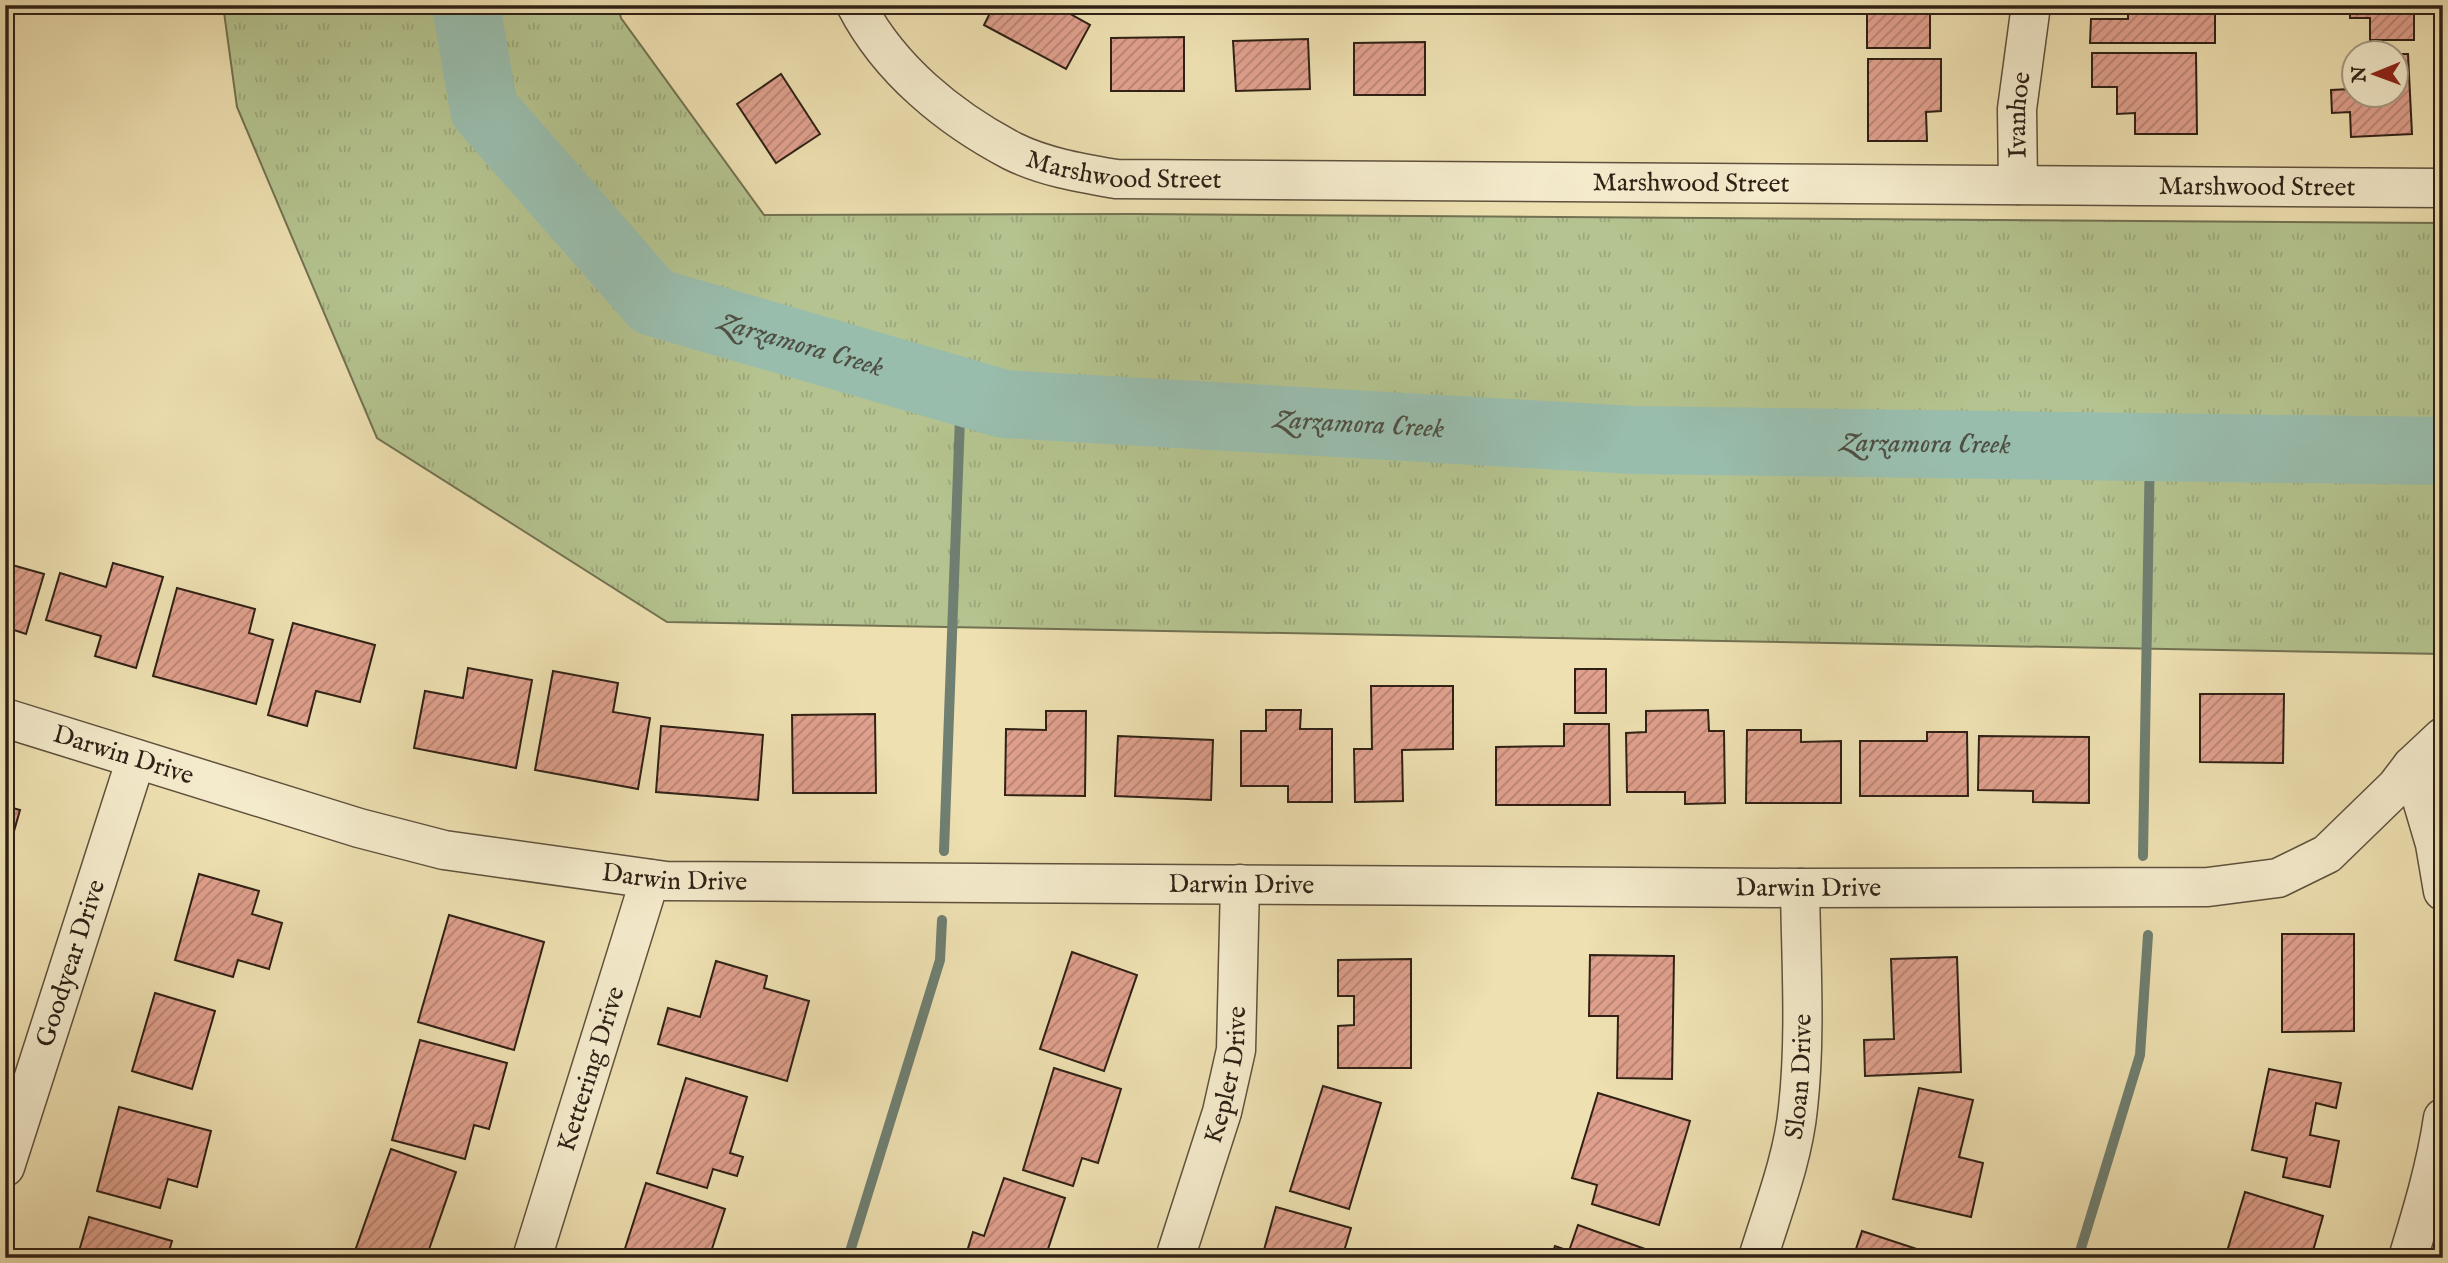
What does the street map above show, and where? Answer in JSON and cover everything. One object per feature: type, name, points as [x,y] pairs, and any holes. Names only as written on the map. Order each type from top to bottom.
[{"type":"street","name":"Marshwood Street","points":[[856,5],[888,55],[954,114],[1013,151],[1046,164],[1116,179],[2443,188]]},
{"type":"street","name":"Ivanhoe","points":[[2018,185],[2017,109],[2031,5]]},
{"type":"street","name":"Darwin Drive","points":[[5,718],[359,828],[444,850],[666,881],[1800,888],[2208,887],[2278,878],[2327,854],[2443,737]]},
{"type":"street","name":"Goodyear Drive","points":[[5,1167],[136,759]]},
{"type":"street","points":[[2412,766],[2435,844],[2443,891]]},
{"type":"street","name":"Kettering Drive","points":[[532,1258],[650,879]]},
{"type":"street","name":"Kepler Drive","points":[[1175,1258],[1222,1112],[1236,1050],[1240,884]]},
{"type":"street","name":"Sloan Drive","points":[[1758,1258],[1789,1160],[1798,1110],[1802,1060],[1800,888]]},
{"type":"street","points":[[2408,1258],[2440,1140],[2443,1118]]},
{"type":"green space","points":[[223,5],[618,5],[621,18],[764,215],[1136,214],[2443,223],[2443,654],[667,622],[377,438],[237,107]]},
{"type":"building","points":[[994,5],[1054,5],[1090,25],[1066,69],[984,25]]},
{"type":"building","points":[[1867,5],[1930,5],[1930,48],[1867,48]]},
{"type":"building","points":[[2128,5],[2215,5],[2215,43],[2090,43],[2091,19],[2128,19]]},
{"type":"building","points":[[2350,5],[2414,5],[2414,40],[2370,38],[2370,18],[2350,18]]},
{"type":"building","points":[[1184,37],[1184,91],[1111,91],[1111,38]]},
{"type":"building","points":[[1308,39],[1310,89],[1236,91],[1233,41]]},
{"type":"building","points":[[1425,42],[1425,95],[1354,95],[1354,43]]},
{"type":"building","points":[[2092,53],[2196,53],[2197,134],[2135,134],[2135,113],[2117,114],[2117,87],[2092,87]]},
{"type":"building","points":[[1868,59],[1941,59],[1941,111],[1926,112],[1927,141],[1868,141]]},
{"type":"building","points":[[781,74],[820,134],[776,163],[737,104]]},
{"type":"building","points":[[2331,90],[2340,90],[2340,108],[2410,108],[2410,94],[2412,134],[2351,137],[2350,112],[2332,113]]},
{"type":"building","points":[[5,563],[44,574],[26,634],[5,627]]},
{"type":"building","points":[[113,563],[163,577],[136,668],[95,656],[101,636],[46,620],[60,573],[106,587]]},
{"type":"building","points":[[177,588],[255,609],[249,633],[273,640],[256,704],[153,676]]},
{"type":"building","points":[[293,623],[375,645],[360,702],[316,691],[307,726],[268,715]]},
{"type":"building","points":[[468,668],[532,680],[516,768],[414,748],[425,691],[463,698]]},
{"type":"building","points":[[1575,669],[1606,669],[1606,713],[1575,713]]},
{"type":"building","points":[[553,671],[618,683],[613,712],[650,718],[638,789],[535,770]]},
{"type":"building","points":[[1371,686],[1453,686],[1453,749],[1402,750],[1403,801],[1355,802],[1354,749],[1372,749]]},
{"type":"building","points":[[2200,694],[2284,694],[2283,763],[2200,762]]},
{"type":"building","points":[[1266,710],[1301,710],[1300,729],[1332,729],[1332,802],[1288,802],[1288,786],[1241,786],[1241,731],[1266,731]]},
{"type":"building","points":[[1708,710],[1709,731],[1724,731],[1725,803],[1685,804],[1685,792],[1627,792],[1626,733],[1646,732],[1646,711]]},
{"type":"building","points":[[1046,711],[1086,711],[1085,796],[1005,795],[1006,729],[1046,730]]},
{"type":"building","points":[[875,714],[876,793],[793,793],[792,715]]},
{"type":"building","points":[[1564,724],[1609,724],[1610,805],[1496,805],[1496,747],[1564,746]]},
{"type":"building","points":[[661,726],[763,735],[758,800],[656,792]]},
{"type":"building","points":[[1747,730],[1801,730],[1801,742],[1841,741],[1841,803],[1746,803]]},
{"type":"building","points":[[1927,732],[1967,732],[1968,796],[1860,796],[1860,741],[1927,741]]},
{"type":"building","points":[[1118,736],[1213,740],[1211,800],[1115,796]]},
{"type":"building","points":[[1979,736],[2089,737],[2089,803],[2033,802],[2033,791],[1978,790]]},
{"type":"building","points":[[5,806],[20,810],[5,863]]},
{"type":"building","points":[[199,874],[259,891],[252,914],[282,923],[269,969],[238,960],[233,977],[175,960]]},
{"type":"building","points":[[449,915],[544,942],[514,1050],[418,1022]]},
{"type":"building","points":[[2282,934],[2354,934],[2354,1031],[2282,1032]]},
{"type":"building","points":[[1072,952],[1137,975],[1104,1071],[1040,1049]]},
{"type":"building","points":[[1590,955],[1674,956],[1672,1079],[1617,1078],[1618,1016],[1589,1016]]},
{"type":"building","points":[[1957,957],[1961,1072],[1865,1076],[1864,1040],[1894,1039],[1891,959]]},
{"type":"building","points":[[1411,959],[1411,1068],[1338,1068],[1338,1026],[1354,1025],[1354,996],[1338,996],[1338,960]]},
{"type":"building","points":[[716,961],[767,976],[764,988],[809,1001],[787,1081],[658,1044],[668,1008],[700,1017]]},
{"type":"building","points":[[155,993],[215,1011],[192,1089],[132,1071]]},
{"type":"building","points":[[420,1040],[507,1063],[489,1129],[474,1125],[465,1159],[392,1140]]},
{"type":"building","points":[[1054,1068],[1121,1089],[1098,1163],[1082,1158],[1073,1186],[1023,1170]]},
{"type":"building","points":[[2269,1069],[2341,1083],[2336,1108],[2316,1103],[2310,1135],[2339,1141],[2330,1187],[2283,1177],[2287,1158],[2252,1150]]},
{"type":"building","points":[[686,1078],[747,1097],[730,1153],[743,1157],[737,1176],[713,1169],[707,1188],[657,1173]]},
{"type":"building","points":[[1323,1086],[1381,1103],[1349,1209],[1290,1191]]},
{"type":"building","points":[[1919,1088],[1973,1100],[1959,1157],[1983,1163],[1971,1217],[1893,1199]]},
{"type":"building","points":[[1598,1093],[1690,1121],[1659,1225],[1592,1204],[1597,1185],[1572,1178]]},
{"type":"building","points":[[119,1107],[211,1131],[197,1187],[168,1179],[160,1208],[97,1191]]},
{"type":"building","points":[[391,1149],[456,1172],[426,1258],[374,1258],[355,1251]]},
{"type":"building","points":[[1004,1178],[1065,1198],[1045,1258],[965,1258],[973,1232],[984,1236]]},
{"type":"building","points":[[646,1183],[725,1209],[709,1258],[622,1258]]},
{"type":"building","points":[[2245,1192],[2323,1216],[2311,1258],[2225,1258]]},
{"type":"building","points":[[1276,1207],[1351,1228],[1342,1258],[1262,1257]]},
{"type":"building","points":[[89,1217],[172,1241],[167,1258],[77,1258]]},
{"type":"building","points":[[1578,1225],[1662,1255],[1660,1258],[1551,1258],[1555,1246],[1569,1251]]},
{"type":"building","points":[[1862,1231],[1941,1257],[1941,1258],[1853,1258]]},
{"type":"waterway","name":"Zarzamora Creek","points":[[466,5],[484,109],[653,302],[1004,404],[1633,440],[2443,451]]},
{"type":"waterway","points":[[944,851],[961,391]]},
{"type":"waterway","points":[[2143,856],[2150,447]]},
{"type":"waterway","points":[[848,1258],[940,960],[942,920]]},
{"type":"waterway","points":[[2078,1258],[2140,1055],[2148,935]]}]
